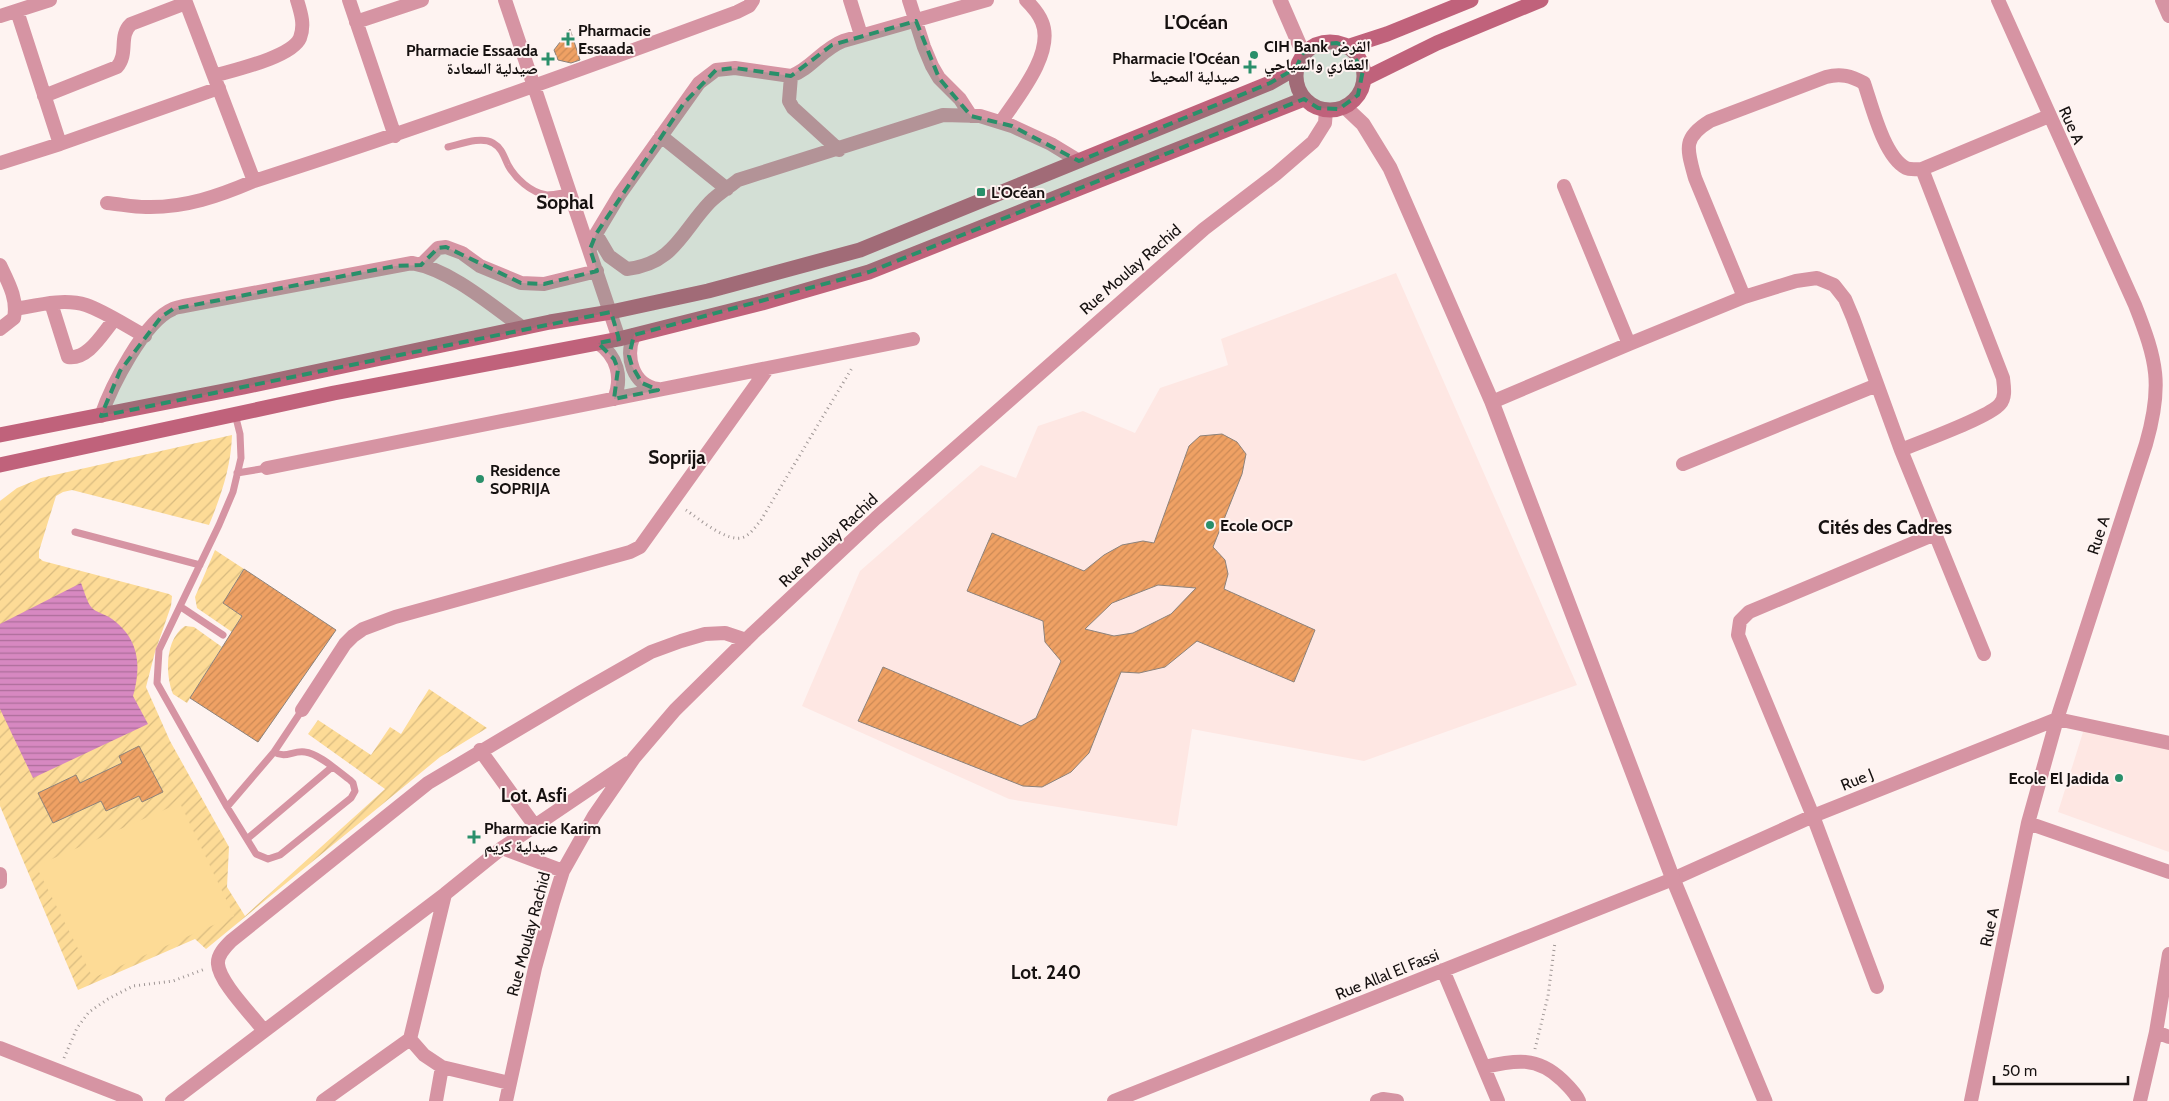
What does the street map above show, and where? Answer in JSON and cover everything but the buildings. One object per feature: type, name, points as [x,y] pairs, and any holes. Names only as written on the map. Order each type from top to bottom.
[{"type":"main road","points":[[1347,47],[1386,34],[1471,0]]},
{"type":"main road","points":[[1364,79],[1437,43],[1541,0]]},
{"type":"main road","points":[[1326,42],[1337,43],[1347,47],[1360,61],[1364,79],[1358,95],[1345,107],[1326,110],[1310,105],[1298,90],[1295,79],[1296,68],[1303,53],[1316,45],[1326,42]]},
{"type":"main road","points":[[0,435],[101,416],[523,328],[611,312],[708,291],[860,250],[1270,83],[1296,68]]},
{"type":"main road","points":[[0,465],[344,391],[598,344],[762,304],[869,272],[1304,99]]},
{"type":"street","points":[[0,16],[50,0]]},
{"type":"street","points":[[0,163],[60,144],[217,82],[294,47],[300,40],[303,18],[297,0]]},
{"type":"street","points":[[349,0],[395,136]]},
{"type":"street","points":[[356,22],[422,0]]},
{"type":"street","points":[[505,0],[611,312],[630,345],[629,356],[632,366],[642,383],[658,390]]},
{"type":"street","points":[[107,203],[145,208],[181,205],[218,196],[254,181],[395,136],[535,87],[737,12],[749,6],[753,0]]},
{"type":"street","points":[[850,0],[861,36]]},
{"type":"street","points":[[909,0],[924,47],[939,78],[960,99],[971,116]]},
{"type":"street","points":[[590,249],[596,234],[620,194],[700,83],[716,70],[735,68],[791,76],[799,73],[832,45],[987,0]]},
{"type":"street","points":[[1001,122],[1035,71],[1045,34],[1042,21],[1026,0]]},
{"type":"street","points":[[1280,0],[1303,53]]},
{"type":"street","name":"Rue A","points":[[1971,1101],[2028,823],[2057,719],[2146,444],[2153,419],[2156,394],[2156,367],[2150,344],[2135,306],[1999,0]]},
{"type":"street","points":[[2162,0],[2169,16]]},
{"type":"street","points":[[44,96],[117,67],[122,62],[124,54],[123,36],[131,24],[185,2],[254,181]]},
{"type":"street","points":[[17,11],[60,144]]},
{"type":"street","points":[[1744,298],[1690,158],[1690,140],[1695,130],[1710,120],[1837,74],[1864,83],[1889,151],[1896,161],[1908,169],[1922,169],[2049,116]]},
{"type":"street","points":[[791,76],[789,100],[793,108],[839,150]]},
{"type":"street","points":[[1345,107],[1364,124],[1390,168],[1492,402],[1672,879],[1765,1101]]},
{"type":"street","name":"Rue Moulay Rachid","points":[[506,1101],[535,968],[563,871],[594,816],[634,758],[676,710],[746,640],[876,518],[1006,405],[1111,309],[1204,229],[1276,174],[1313,142],[1325,123],[1326,110]]},
{"type":"street","points":[[596,234],[609,256],[627,269],[643,267],[665,255],[682,240],[711,201],[738,180],[839,150],[943,115],[980,116],[1001,122],[1051,144],[1079,161]]},
{"type":"street","points":[[661,136],[726,189]]},
{"type":"street","points":[[1901,450],[1988,414],[2000,404],[2005,390],[2003,378],[1922,169]]},
{"type":"street","points":[[1564,186],[1629,344]]},
{"type":"street","points":[[421,265],[438,248],[446,247],[462,253],[480,266],[521,284],[544,284],[597,271]]},
{"type":"street","points":[[101,416],[110,391],[120,372],[145,336],[161,317],[173,309],[412,263],[439,272],[523,328]]},
{"type":"street","points":[[0,265],[14,295],[16,309],[14,318],[0,329]]},
{"type":"street","points":[[1492,402],[1744,298],[1796,281],[1817,278],[1834,285],[1845,299],[1853,318],[1901,450],[1984,654]]},
{"type":"street","points":[[16,309],[51,303],[86,305],[145,336]]},
{"type":"street","points":[[51,303],[68,357],[75,358],[84,354],[114,320]]},
{"type":"street","points":[[267,468],[913,339]]},
{"type":"street","points":[[598,344],[610,354],[618,369],[618,387],[614,399]]},
{"type":"street","points":[[302,710],[345,644],[363,629],[395,617],[630,552],[640,547],[768,368]]},
{"type":"street","points":[[1683,464],[1877,385]]},
{"type":"street","points":[[1877,986],[1813,816],[1738,635],[1740,621],[1748,612],[1763,604],[1935,534]]},
{"type":"street","points":[[264,1031],[222,978],[218,964],[220,955],[231,941],[428,784],[480,750],[651,652],[705,634],[725,633],[746,640]]},
{"type":"street","points":[[2057,719],[2169,744]]},
{"type":"street","name":"Rue J","points":[[1672,879],[1813,816],[2057,719]]},
{"type":"street","points":[[480,750],[535,826]]},
{"type":"street","points":[[172,1101],[445,894],[502,848],[634,758]]},
{"type":"street","points":[[2028,823],[2169,872]]},
{"type":"street","points":[[502,848],[563,871]]},
{"type":"street","points":[[0,874],[0,882]]},
{"type":"street","name":"Rue Allal El Fassi","points":[[1114,1101],[1132,1098],[1443,970],[1672,879]]},
{"type":"street","points":[[323,1101],[410,1039],[445,894]]},
{"type":"street","points":[[2140,1101],[2162,1035],[2169,954]]},
{"type":"street","points":[[1443,970],[1498,1101]]},
{"type":"street","points":[[410,1039],[424,1056],[442,1067],[510,1083]]},
{"type":"street","points":[[0,1048],[136,1101]]},
{"type":"street","points":[[1484,1067],[1510,1061],[1532,1062],[1552,1070],[1576,1094],[1579,1101]]},
{"type":"street","points":[[436,1101],[442,1067]]},
{"type":"street","points":[[1377,1101],[1382,1099],[1397,1101]]},
{"type":"lane","points":[[448,147],[474,141],[492,142],[502,150],[513,174],[536,191],[547,195],[570,192]]},
{"type":"lane","points":[[235,414],[241,442],[241,458],[238,473],[223,517],[160,650],[157,683],[227,807],[256,854],[262,857],[274,858],[351,798],[355,791],[353,783],[311,753],[302,752],[284,756],[274,752]]},
{"type":"lane","points":[[238,473],[267,468]]},
{"type":"lane","points":[[75,532],[200,565]]},
{"type":"lane","points":[[181,606],[223,635]]},
{"type":"lane","points":[[227,807],[274,752],[302,710]]},
{"type":"lane","points":[[247,839],[332,767]]},
{"type":"path","points":[[673,501],[721,534],[733,538],[743,538],[753,530],[766,512],[864,348]]},
{"type":"path","points":[[1532,1062],[1548,996],[1554,952],[1554,926]]},
{"type":"path","points":[[58,1070],[77,1028],[89,1012],[102,1003],[132,986],[180,979],[218,964]]},
{"type":"highlighted area","points":[[916,21],[939,78],[971,116],[1012,126],[1079,161],[1270,83],[1296,68],[1303,53],[1315,45],[1337,43],[1347,47],[1363,70],[1358,95],[1339,109],[1318,108],[1304,99],[869,272],[634,335],[629,356],[632,366],[642,383],[658,390],[614,399],[618,369],[614,359],[598,343],[619,339],[611,312],[101,416],[120,371],[161,317],[173,309],[395,266],[421,265],[438,248],[446,247],[521,283],[544,284],[597,271],[590,249],[596,234],[684,103],[716,70],[735,68],[791,76],[832,45]]},
{"type":"shaded area","name":"Ecole OCP","points":[[1396,273],[1577,685],[1364,761],[1192,729],[1177,826],[1009,799],[802,706],[860,571],[981,465],[1016,478],[1038,426],[1083,411],[1135,433],[1160,388],[1228,365],[1221,339]]},
{"type":"shaded area","points":[[232,435],[225,481],[209,525],[72,490],[56,496],[39,551],[39,558],[43,561],[172,596],[171,606],[155,652],[146,687],[170,741],[229,847],[227,887],[245,916],[385,789],[308,734],[318,720],[371,755],[390,727],[401,734],[429,689],[487,728],[440,757],[206,949],[195,939],[78,990],[0,806],[0,501],[17,488],[41,478]]},
{"type":"shaded area","points":[[215,550],[244,569],[223,603],[242,616],[232,632],[197,608],[195,597]]},
{"type":"shaded area","points":[[81,583],[90,606],[119,625],[132,642],[137,662],[136,684],[133,696],[148,724],[33,778],[0,709],[0,624]]},
{"type":"shaded area","points":[[185,626],[194,627],[222,647],[187,703],[173,694],[168,667],[170,648],[178,632]]},
{"type":"shaded area","name":"Ecole El Jadida","points":[[2084,729],[2169,745],[2169,852],[2058,812]]},
{"type":"shaded area","points":[[180,803],[234,916],[93,978],[36,866]]},
{"type":"place","name":"Pharmacie Essaada","points":[[568,39]]},
{"type":"place","name":"CIH Bank القرض العقاري والسياحي","points":[[1254,55]]},
{"type":"place","name":"Pharmacie Essaada صيدلية السعادة","points":[[548,59]]},
{"type":"place","name":"Pharmacie l'Océan صيدلية المحيط","points":[[1250,67]]},
{"type":"place","name":"L'Océan","points":[[981,192]]},
{"type":"place","name":"Residence SOPRIJA","points":[[480,479]]},
{"type":"place","name":"Ecole OCP","points":[[1210,525]]},
{"type":"place","name":"Ecole El Jadida","points":[[2119,778]]},
{"type":"place","name":"Pharmacie Karim صيدلية كريم","points":[[474,837]]},
{"type":"district","name":"L'Océan","points":[[1196,22]]},
{"type":"district","name":"Sophal","points":[[565,202]]},
{"type":"district","name":"Soprija","points":[[677,457]]},
{"type":"district","name":"Cités des Cadres","points":[[1885,527]]},
{"type":"district","name":"Lot. Asfi","points":[[534,795]]},
{"type":"district","name":"Lot. 240","points":[[1046,972]]}]
